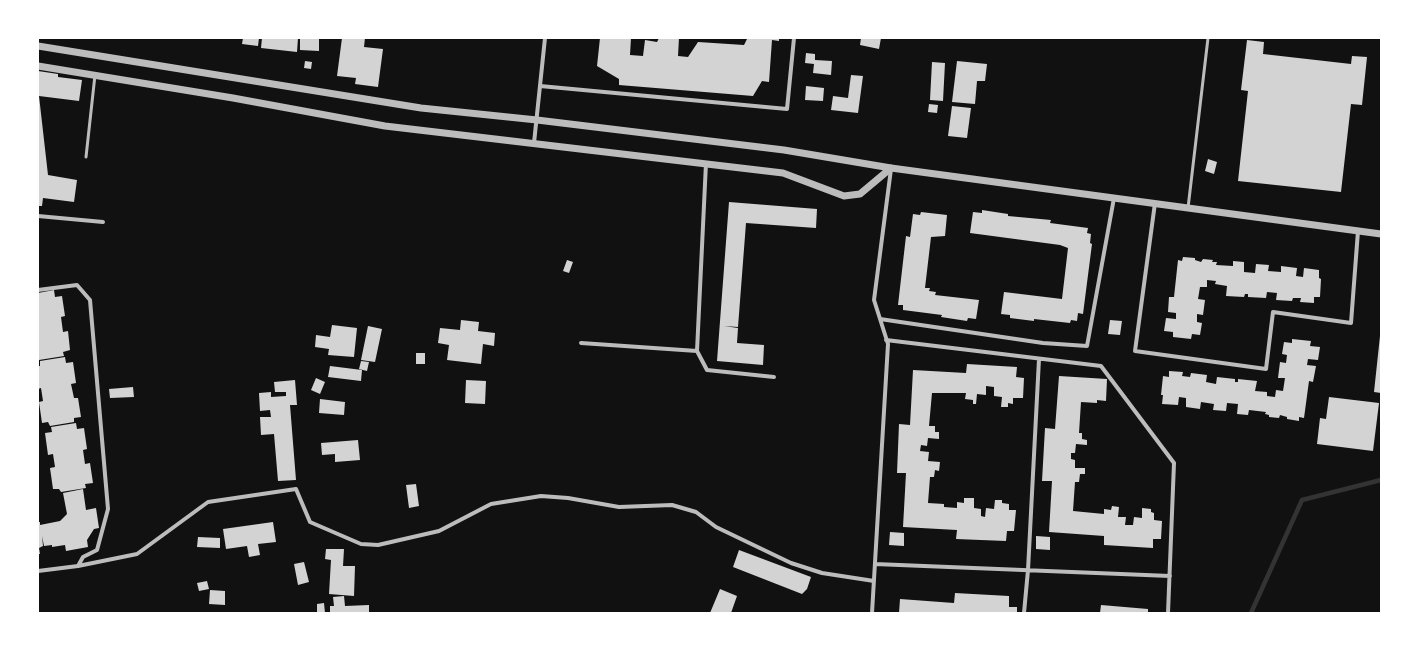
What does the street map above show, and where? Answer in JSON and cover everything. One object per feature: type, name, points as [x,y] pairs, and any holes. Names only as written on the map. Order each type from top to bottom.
[{"type":"street","points":[[534,143],[545,38]]},
{"type":"street","points":[[540,86],[787,109],[794,38]]},
{"type":"street","points":[[38,46],[421,108],[536,120],[784,150],[891,168],[1381,234]]},
{"type":"street","points":[[38,66],[385,126],[783,173],[844,196],[860,194],[891,168]]},
{"type":"street","points":[[706,163],[697,351],[707,370],[774,377]]},
{"type":"street","points":[[872,613],[888,344],[874,300],[891,168]]},
{"type":"street","points":[[880,319],[1043,343],[1087,346],[1115,197]]},
{"type":"street","points":[[1155,203],[1135,351],[1266,369],[1273,312],[1351,323],[1358,231]]},
{"type":"street","points":[[38,216],[103,222]]},
{"type":"street","points":[[38,290],[77,285],[90,300],[108,509],[97,550],[83,557],[78,566]]},
{"type":"street","points":[[886,340],[1101,366],[1174,462],[1168,613]]},
{"type":"street","points":[[581,343],[697,351]]},
{"type":"street","points":[[1024,613],[1028,570],[1039,359]]},
{"type":"street","points":[[38,571],[78,566],[137,554],[208,502],[296,489],[310,522],[361,544],[378,545],[439,531],[491,504],[541,496],[568,498],[619,507],[672,505],[696,512],[716,527],[791,563],[822,574],[874,581]]},
{"type":"street","points":[[875,564],[1170,576]]},
{"type":"lane","points":[[1188,208],[1208,38]]},
{"type":"lane","points":[[86,157],[95,75]]},
{"type":"building","points":[[243,38],[259,38],[258,46],[242,44]]},
{"type":"building","points":[[262,38],[298,38],[297,52],[261,48]]},
{"type":"building","points":[[300,38],[319,38],[319,51],[300,50]]},
{"type":"building","points":[[342,38],[365,38],[364,47],[383,49],[378,87],[355,84],[356,78],[337,76]]},
{"type":"building","points":[[600,38],[631,38],[630,55],[643,56],[645,40],[657,42],[659,38],[679,38],[678,56],[688,57],[698,42],[744,45],[747,39],[745,38],[779,38],[779,41],[772,40],[769,82],[762,81],[753,96],[619,85],[619,79],[597,66]]},
{"type":"building","points":[[861,38],[881,38],[879,49],[860,45]]},
{"type":"building","points":[[1247,40],[1264,42],[1263,54],[1351,64],[1352,56],[1367,57],[1362,105],[1351,104],[1341,192],[1238,181],[1248,91],[1241,90]]},
{"type":"building","points":[[806,53],[815,54],[815,60],[832,61],[831,75],[813,73],[814,64],[805,63]]},
{"type":"building","points":[[305,61],[312,62],[311,69],[304,68]]},
{"type":"building","points":[[957,61],[987,64],[985,81],[977,81],[975,104],[952,102]]},
{"type":"building","points":[[932,62],[945,63],[943,101],[930,100]]},
{"type":"building","points":[[38,71],[58,74],[58,77],[82,80],[79,101],[39,96],[48,175],[77,180],[74,202],[43,198],[42,206],[38,206]]},
{"type":"building","points":[[851,75],[863,76],[858,113],[831,110],[833,96],[848,98]]},
{"type":"building","points":[[806,86],[824,88],[823,101],[805,100]]},
{"type":"building","points":[[929,104],[938,105],[937,113],[928,112]]},
{"type":"building","points":[[952,106],[971,108],[967,138],[948,136]]},
{"type":"building","points":[[1208,159],[1217,162],[1214,174],[1205,171]]},
{"type":"building","points":[[729,202],[817,209],[816,228],[746,223],[738,327],[724,326],[738,328],[737,343],[764,345],[763,365],[717,361]]},
{"type":"building","points":[[982,210],[1008,214],[1008,216],[1051,220],[1050,223],[1088,228],[1087,233],[1091,234],[1090,243],[1092,244],[1083,314],[1078,313],[1077,321],[1071,320],[1070,323],[1034,319],[1034,321],[1010,318],[1010,315],[1001,314],[1004,292],[1062,299],[1068,248],[1060,245],[970,233],[973,212],[982,213]]},
{"type":"building","points":[[921,212],[947,215],[945,236],[931,237],[925,288],[930,288],[929,291],[936,292],[935,295],[979,300],[976,319],[968,318],[967,321],[941,317],[942,315],[903,310],[903,305],[898,305],[906,236],[910,237],[913,214],[920,215]]},
{"type":"building","points":[[1183,257],[1195,258],[1195,260],[1201,262],[1203,259],[1213,260],[1212,262],[1217,262],[1216,265],[1233,266],[1233,261],[1244,262],[1244,272],[1255,273],[1256,264],[1269,265],[1268,271],[1281,272],[1281,266],[1297,268],[1296,276],[1303,277],[1304,268],[1319,270],[1319,278],[1321,279],[1320,297],[1314,297],[1314,303],[1300,302],[1301,298],[1293,298],[1292,301],[1276,300],[1277,293],[1267,292],[1266,298],[1248,297],[1248,294],[1245,294],[1244,297],[1226,296],[1227,286],[1215,284],[1216,281],[1207,280],[1207,287],[1200,287],[1198,299],[1205,300],[1203,315],[1197,314],[1197,322],[1202,323],[1200,335],[1192,334],[1191,339],[1173,337],[1173,332],[1164,331],[1166,318],[1176,319],[1176,313],[1168,312],[1169,297],[1174,297],[1178,260],[1182,261]]},
{"type":"building","points":[[567,260],[573,262],[569,273],[563,271]]},
{"type":"building","points":[[54,290],[55,297],[62,296],[65,316],[61,317],[63,332],[68,331],[70,350],[63,352],[64,356],[39,360],[38,293]]},
{"type":"building","points":[[461,320],[479,322],[478,331],[495,333],[494,346],[483,344],[481,364],[447,360],[449,345],[438,343],[440,328],[460,330]]},
{"type":"building","points":[[1110,320],[1122,321],[1120,335],[1108,334]]},
{"type":"building","points":[[332,325],[357,328],[354,357],[328,355],[329,349],[315,347],[316,335],[330,337]]},
{"type":"building","points":[[368,326],[382,329],[375,362],[361,360]]},
{"type":"building","points":[[1381,336],[1381,393],[1374,392]]},
{"type":"building","points":[[1292,339],[1311,341],[1310,346],[1320,347],[1318,360],[1308,359],[1307,365],[1316,366],[1313,382],[1309,381],[1304,418],[1299,417],[1299,421],[1287,419],[1287,417],[1280,415],[1279,418],[1269,417],[1269,415],[1265,414],[1266,412],[1249,410],[1248,415],[1237,414],[1238,404],[1227,403],[1226,411],[1213,410],[1214,404],[1201,402],[1200,409],[1186,407],[1186,398],[1179,397],[1178,405],[1162,404],[1163,395],[1161,395],[1163,376],[1169,377],[1169,371],[1183,372],[1182,376],[1190,377],[1191,373],[1207,375],[1206,382],[1216,384],[1217,377],[1235,379],[1235,382],[1238,382],[1238,379],[1257,381],[1255,391],[1267,392],[1267,396],[1275,397],[1276,390],[1283,391],[1285,378],[1278,378],[1280,362],[1286,363],[1287,355],[1282,354],[1284,342],[1292,343]]},
{"type":"building","points":[[416,353],[425,353],[425,364],[416,364]]},
{"type":"building","points":[[65,357],[66,363],[73,362],[76,383],[71,384],[74,398],[78,398],[81,417],[74,418],[74,422],[50,426],[48,422],[42,423],[39,402],[43,401],[41,388],[38,389],[38,366],[40,366],[40,361]]},
{"type":"building","points":[[361,361],[369,362],[367,371],[359,369]]},
{"type":"building","points":[[967,364],[1017,367],[1016,377],[1024,378],[1023,398],[1013,398],[1013,404],[1008,403],[1008,407],[1001,407],[1002,397],[994,396],[994,387],[986,386],[986,395],[977,394],[976,404],[973,404],[973,400],[965,399],[966,393],[932,393],[929,426],[935,426],[935,432],[939,432],[939,439],[928,438],[927,446],[921,445],[920,451],[929,452],[928,461],[940,462],[939,471],[935,470],[934,477],[930,477],[928,503],[944,504],[944,507],[957,508],[957,502],[964,503],[964,498],[974,498],[974,508],[981,509],[981,516],[985,517],[986,508],[994,509],[995,500],[1002,500],[1002,503],[1009,504],[1009,510],[1016,510],[1014,531],[1007,531],[1006,541],[956,539],[957,530],[903,527],[906,473],[897,473],[899,424],[910,425],[913,370],[966,373]]},
{"type":"building","points":[[330,366],[362,370],[361,381],[328,377]]},
{"type":"building","points":[[1059,376],[1107,379],[1106,401],[1097,400],[1097,403],[1081,402],[1079,433],[1082,433],[1082,439],[1087,440],[1087,445],[1076,444],[1075,453],[1071,453],[1071,459],[1075,460],[1075,468],[1085,468],[1085,474],[1080,474],[1079,482],[1075,482],[1073,511],[1104,514],[1104,509],[1111,510],[1112,506],[1119,507],[1118,517],[1126,517],[1125,525],[1133,525],[1134,517],[1142,518],[1142,508],[1151,509],[1151,512],[1154,513],[1154,520],[1162,521],[1161,539],[1153,539],[1153,548],[1104,545],[1104,536],[1049,532],[1052,481],[1042,481],[1045,428],[1055,429]]},
{"type":"building","points":[[316,378],[325,382],[320,394],[311,390]]},
{"type":"building","points":[[295,380],[297,405],[290,405],[296,480],[278,481],[274,434],[261,435],[260,417],[271,417],[270,410],[260,411],[259,393],[271,392],[271,397],[286,396],[286,392],[275,392],[274,382]]},
{"type":"building","points":[[466,380],[486,381],[485,404],[465,403]]},
{"type":"building","points":[[133,387],[134,397],[110,398],[109,389]]},
{"type":"building","points":[[1329,397],[1379,403],[1373,451],[1317,444],[1320,418],[1326,419]]},
{"type":"building","points":[[320,399],[345,402],[344,415],[319,413]]},
{"type":"building","points":[[76,423],[77,429],[84,428],[87,449],[83,450],[85,464],[90,463],[93,483],[85,484],[86,488],[61,492],[59,489],[53,489],[50,468],[55,467],[53,454],[48,455],[45,433],[52,432],[51,427]]},
{"type":"building","points":[[358,440],[360,460],[335,462],[335,454],[322,455],[321,443]]},
{"type":"building","points":[[416,484],[419,506],[409,508],[406,485]]},
{"type":"building","points":[[83,489],[86,510],[96,508],[99,528],[94,529],[87,540],[88,547],[66,551],[65,545],[52,547],[52,545],[44,546],[42,536],[43,546],[39,548],[40,554],[38,554],[38,522],[40,522],[40,525],[60,521],[67,514],[63,493]]},
{"type":"building","points":[[273,522],[276,542],[258,544],[260,555],[249,557],[247,546],[226,549],[223,529]]},
{"type":"building","points":[[890,532],[904,533],[904,546],[889,545]]},
{"type":"building","points":[[1036,536],[1050,537],[1050,550],[1036,549]]},
{"type":"building","points":[[198,537],[220,538],[220,548],[197,547]]},
{"type":"building","points":[[326,549],[344,549],[343,566],[355,566],[354,596],[329,594],[331,560],[325,559]]},
{"type":"building","points":[[739,550],[811,577],[807,589],[802,594],[733,567]]},
{"type":"building","points":[[304,562],[309,582],[298,585],[294,564]]},
{"type":"building","points":[[207,581],[209,589],[199,591],[197,583]]},
{"type":"building","points":[[720,589],[737,596],[731,613],[710,613]]},
{"type":"building","points":[[210,590],[225,591],[225,605],[209,604]]},
{"type":"building","points":[[955,593],[1009,596],[1009,607],[1017,607],[1017,613],[899,613],[900,599],[954,603]]},
{"type":"building","points":[[344,596],[345,606],[369,605],[369,613],[330,613],[330,606],[334,606],[333,597]]},
{"type":"building","points":[[324,603],[325,613],[317,613],[317,604]]},
{"type":"building","points":[[1101,605],[1148,609],[1148,613],[1100,613]]},
{"type":"waterway","points":[[1251,613],[1302,500],[1381,480]]}]
